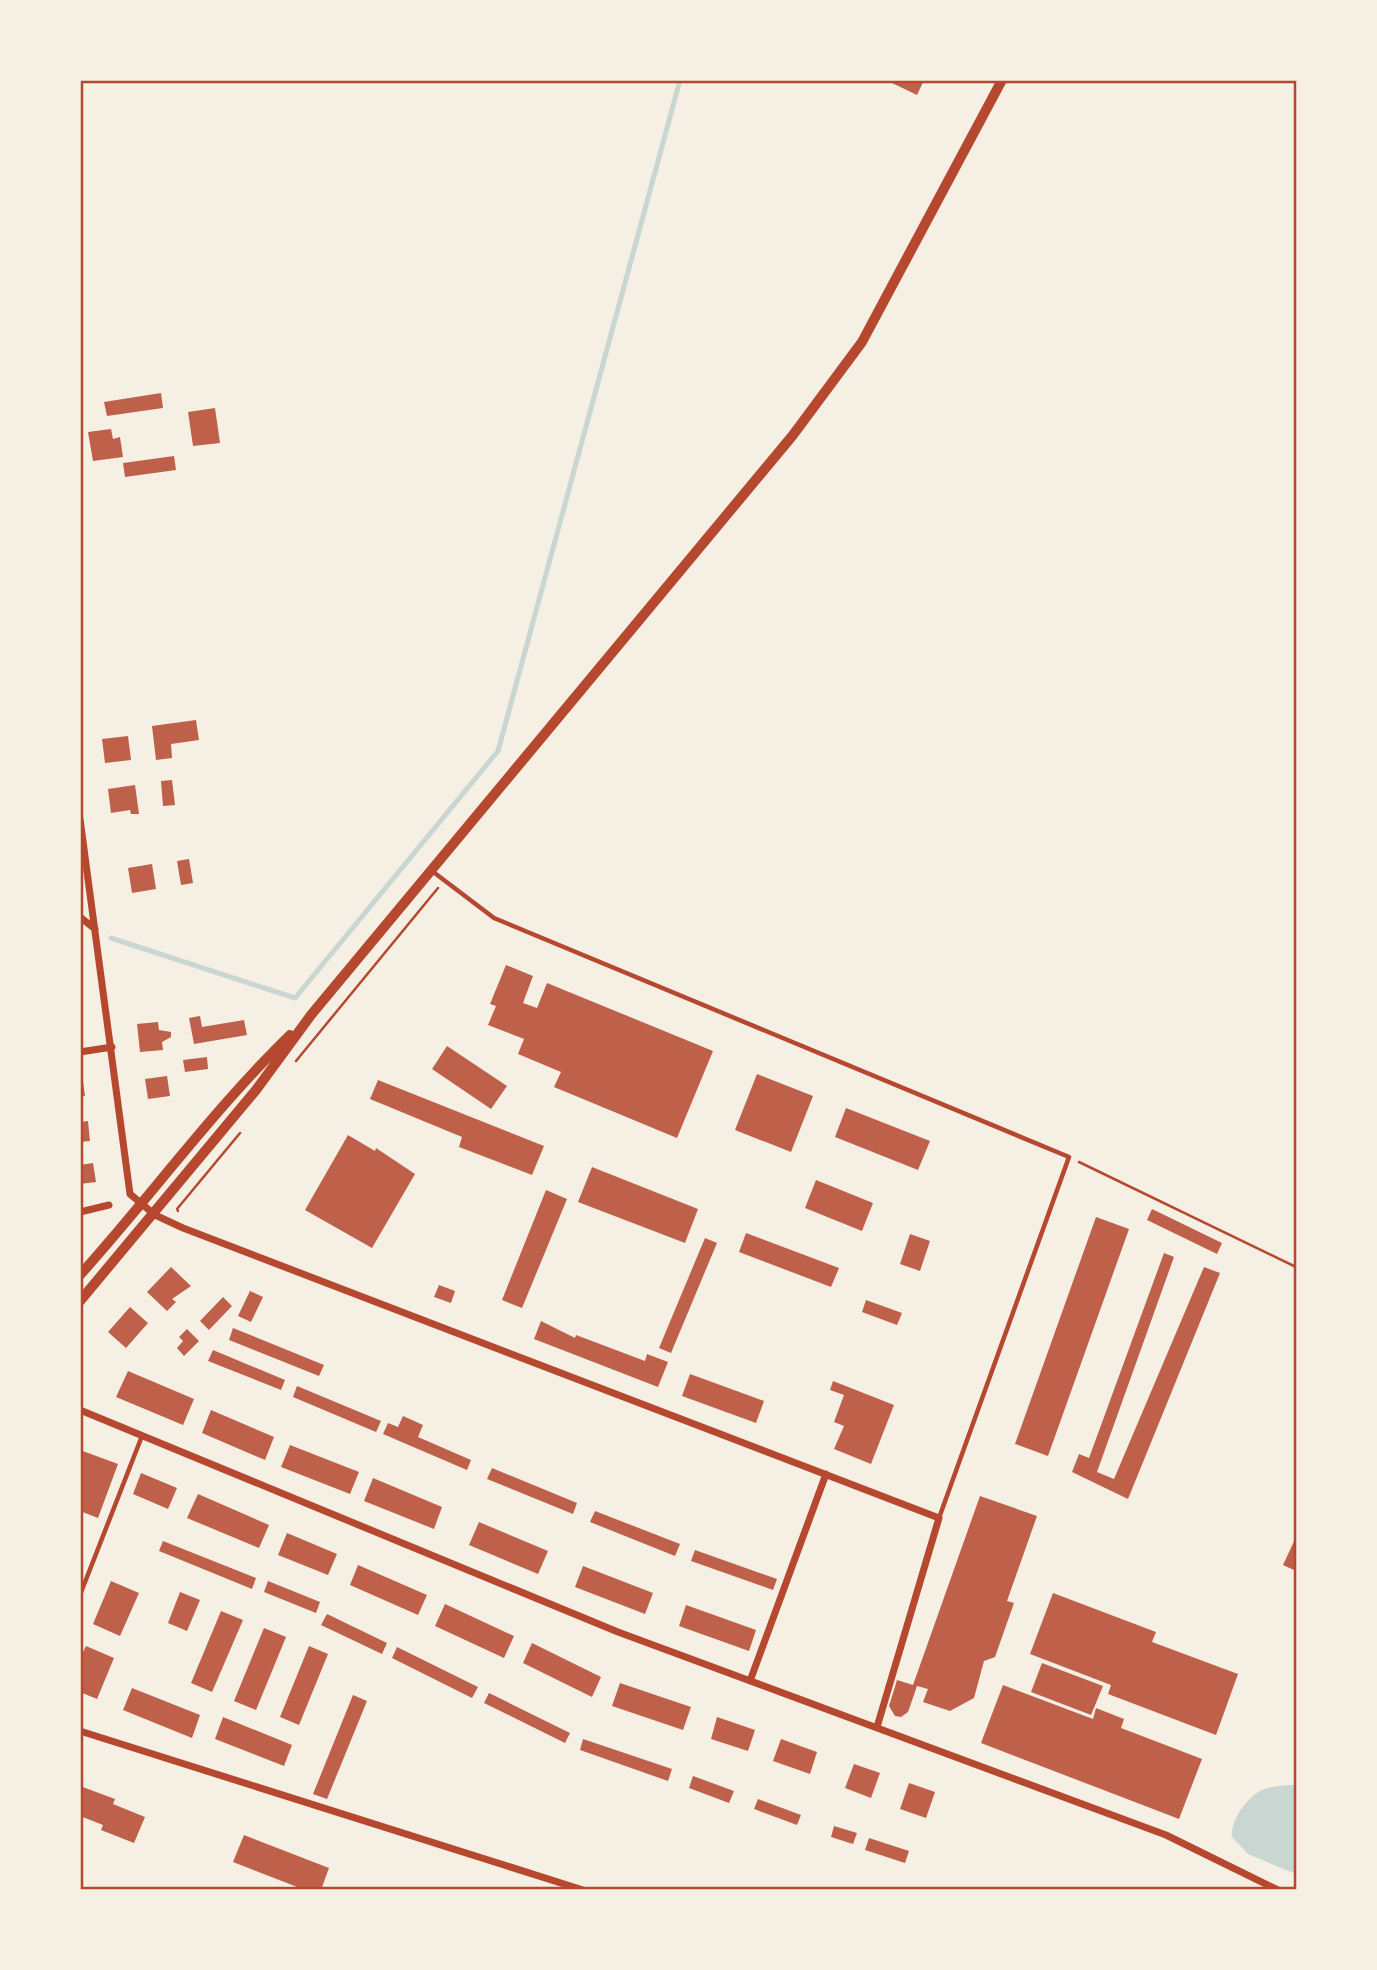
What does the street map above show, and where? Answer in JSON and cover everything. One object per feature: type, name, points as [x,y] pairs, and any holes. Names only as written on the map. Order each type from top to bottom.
[{"type":"street","points":[[80,1301],[155,1215],[256,1090],[311,1015],[793,435],[862,342],[1002,80]]},
{"type":"street","points":[[80,819],[130,1194],[155,1215],[939,1518],[877,1727]]},
{"type":"street","points":[[80,917],[95,929]]},
{"type":"street","points":[[80,1275],[142,1206],[244,1081],[311,1015]]},
{"type":"street","points":[[80,1052],[112,1047]]},
{"type":"street","points":[[80,1212],[109,1205]]},
{"type":"street","points":[[80,1410],[618,1632],[1166,1835],[1279,1889]]},
{"type":"street","points":[[750,1681],[826,1474]]},
{"type":"street","points":[[80,1731],[583,1889]]},
{"type":"lane","points":[[432,871],[494,918],[1069,1157],[939,1518]]},
{"type":"lane","points":[[80,1595],[142,1435]]},
{"type":"path","points":[[1069,1157],[1297,1267]]},
{"type":"shaded area","points":[[1296,1785],[1296,1874],[1248,1854],[1232,1837],[1232,1831],[1245,1804],[1256,1793],[1270,1788]]},
{"type":"building","points":[[893,80],[924,80],[917,95],[892,83]]},
{"type":"building","points":[[161,393],[163,408],[107,416],[104,402]]},
{"type":"building","points":[[215,408],[220,443],[193,446],[188,412]]},
{"type":"building","points":[[111,429],[113,439],[120,437],[123,457],[93,461],[88,432]]},
{"type":"building","points":[[174,456],[176,470],[125,477],[123,463]]},
{"type":"building","points":[[196,720],[199,740],[171,744],[172,758],[156,760],[152,726]]},
{"type":"building","points":[[128,736],[131,760],[105,763],[102,739]]},
{"type":"building","points":[[172,780],[175,805],[163,806],[161,781]]},
{"type":"building","points":[[135,785],[139,814],[131,814],[130,810],[111,813],[108,789]]},
{"type":"building","points":[[189,859],[193,883],[181,885],[177,861]]},
{"type":"building","points":[[152,864],[156,889],[132,893],[128,868]]},
{"type":"building","points":[[506,965],[533,976],[523,1003],[537,1008],[547,983],[713,1051],[677,1138],[554,1087],[561,1072],[518,1054],[524,1039],[488,1025],[496,1006],[490,1004]]},
{"type":"building","points":[[200,1016],[202,1027],[244,1020],[247,1035],[194,1044],[189,1018]]},
{"type":"building","points":[[158,1022],[159,1030],[171,1032],[171,1037],[162,1042],[163,1050],[140,1052],[137,1024]]},
{"type":"building","points":[[447,1046],[507,1086],[491,1109],[432,1069]]},
{"type":"building","points":[[207,1057],[208,1069],[185,1072],[183,1060]]},
{"type":"building","points":[[82,1074],[85,1096],[80,1096]]},
{"type":"building","points":[[757,1074],[813,1096],[791,1152],[735,1130]]},
{"type":"building","points":[[167,1076],[170,1096],[148,1099],[145,1079]]},
{"type":"building","points":[[378,1080],[544,1146],[532,1175],[459,1147],[462,1137],[370,1099]]},
{"type":"building","points":[[846,1108],[930,1141],[918,1170],[835,1137]]},
{"type":"building","points":[[88,1121],[90,1141],[80,1142],[80,1122]]},
{"type":"building","points":[[348,1135],[375,1151],[376,1148],[415,1174],[372,1248],[305,1210]]},
{"type":"building","points":[[93,1163],[96,1182],[80,1184],[80,1165]]},
{"type":"building","points":[[592,1167],[698,1209],[685,1243],[578,1202]]},
{"type":"building","points":[[816,1180],[873,1203],[862,1231],[805,1208]]},
{"type":"building","points":[[546,1190],[567,1199],[522,1308],[502,1300]]},
{"type":"building","points":[[1152,1209],[1222,1243],[1217,1254],[1147,1220]]},
{"type":"building","points":[[1096,1217],[1129,1229],[1048,1456],[1015,1444]]},
{"type":"building","points":[[746,1233],[839,1268],[831,1287],[739,1252]]},
{"type":"building","points":[[910,1234],[930,1241],[920,1271],[900,1264]]},
{"type":"building","points":[[705,1238],[717,1243],[671,1353],[659,1348]]},
{"type":"building","points":[[1164,1253],[1174,1257],[1097,1472],[1114,1479],[1204,1267],[1220,1273],[1128,1499],[1072,1472],[1079,1454],[1089,1458]]},
{"type":"building","points":[[171,1267],[191,1286],[172,1299],[176,1302],[167,1311],[147,1292]]},
{"type":"building","points":[[439,1285],[455,1291],[451,1303],[434,1297]]},
{"type":"building","points":[[250,1291],[263,1297],[251,1322],[238,1316]]},
{"type":"building","points":[[223,1297],[232,1306],[209,1330],[200,1321]]},
{"type":"building","points":[[866,1300],[902,1313],[897,1325],[862,1312]]},
{"type":"building","points":[[130,1307],[148,1323],[126,1348],[108,1332]]},
{"type":"building","points":[[541,1321],[575,1338],[576,1335],[645,1361],[647,1354],[668,1362],[658,1387],[534,1339]]},
{"type":"building","points":[[233,1328],[324,1365],[319,1376],[229,1340]]},
{"type":"building","points":[[187,1329],[199,1341],[184,1356],[177,1348],[183,1341],[179,1337]]},
{"type":"building","points":[[213,1350],[285,1380],[281,1390],[208,1361]]},
{"type":"building","points":[[128,1371],[194,1399],[183,1425],[116,1397]]},
{"type":"building","points":[[690,1374],[764,1401],[756,1423],[682,1396]]},
{"type":"building","points":[[833,1381],[894,1405],[871,1464],[834,1449],[844,1426],[834,1422],[844,1395],[830,1390]]},
{"type":"building","points":[[297,1386],[381,1421],[376,1432],[293,1397]]},
{"type":"building","points":[[211,1410],[274,1437],[265,1460],[202,1433]]},
{"type":"building","points":[[403,1416],[423,1425],[418,1437],[471,1460],[467,1470],[383,1434],[388,1423],[398,1427]]},
{"type":"building","points":[[290,1445],[359,1472],[350,1494],[281,1467]]},
{"type":"building","points":[[80,1450],[118,1464],[98,1518],[80,1511],[83,1480],[80,1479]]},
{"type":"building","points":[[492,1468],[577,1503],[573,1514],[487,1479]]},
{"type":"building","points":[[141,1473],[177,1488],[168,1509],[133,1494]]},
{"type":"building","points":[[373,1478],[442,1507],[434,1529],[364,1501]]},
{"type":"building","points":[[198,1494],[269,1525],[259,1548],[187,1518]]},
{"type":"building","points":[[980,1496],[1037,1516],[1007,1601],[1014,1603],[995,1657],[984,1661],[974,1698],[950,1711],[923,1702],[928,1689],[917,1686],[908,1712],[901,1717],[895,1716],[889,1706],[897,1680],[913,1685]]},
{"type":"building","points":[[595,1511],[680,1544],[675,1556],[590,1522]]},
{"type":"building","points":[[479,1522],[548,1551],[538,1574],[469,1545]]},
{"type":"building","points":[[287,1533],[337,1554],[328,1575],[278,1555]]},
{"type":"building","points":[[1296,1537],[1296,1564],[1294,1570],[1283,1565]]},
{"type":"building","points":[[163,1541],[256,1578],[252,1589],[159,1551]]},
{"type":"building","points":[[695,1550],[777,1579],[773,1590],[691,1561]]},
{"type":"building","points":[[358,1565],[427,1595],[418,1615],[350,1585]]},
{"type":"building","points":[[583,1566],[653,1593],[645,1614],[575,1587]]},
{"type":"building","points":[[111,1581],[139,1593],[120,1636],[93,1624]]},
{"type":"building","points":[[268,1581],[320,1602],[316,1613],[264,1592]]},
{"type":"building","points":[[180,1592],[200,1600],[187,1631],[168,1623]]},
{"type":"building","points":[[1053,1593],[1156,1632],[1152,1642],[1238,1674],[1216,1735],[1108,1694],[1111,1685],[1030,1654]]},
{"type":"building","points":[[445,1604],[514,1636],[504,1658],[435,1626]]},
{"type":"building","points":[[686,1605],[756,1630],[749,1651],[679,1626]]},
{"type":"building","points":[[221,1611],[243,1620],[212,1692],[191,1683]]},
{"type":"building","points":[[327,1614],[387,1643],[382,1654],[321,1625]]},
{"type":"building","points":[[264,1628],[286,1637],[256,1710],[234,1701]]},
{"type":"building","points":[[532,1643],[601,1677],[592,1697],[523,1663]]},
{"type":"building","points":[[86,1646],[114,1658],[97,1699],[80,1692],[80,1658]]},
{"type":"building","points":[[309,1646],[328,1654],[299,1725],[280,1717]]},
{"type":"building","points":[[397,1647],[478,1687],[472,1698],[392,1658]]},
{"type":"building","points":[[1042,1663],[1103,1686],[1091,1715],[1031,1692]]},
{"type":"building","points":[[620,1683],[691,1707],[683,1730],[612,1706]]},
{"type":"building","points":[[1003,1685],[1093,1719],[1096,1708],[1124,1719],[1121,1728],[1202,1759],[1179,1819],[981,1743]]},
{"type":"building","points":[[132,1688],[200,1715],[192,1738],[123,1710]]},
{"type":"building","points":[[489,1693],[570,1733],[565,1743],[484,1703]]},
{"type":"building","points":[[353,1695],[367,1701],[327,1799],[313,1794]]},
{"type":"building","points":[[223,1717],[292,1745],[284,1766],[215,1739]]},
{"type":"building","points":[[717,1717],[755,1730],[748,1751],[711,1739]]},
{"type":"building","points":[[583,1739],[672,1769],[668,1781],[580,1750]]},
{"type":"building","points":[[781,1739],[817,1752],[810,1774],[773,1761]]},
{"type":"building","points":[[854,1764],[880,1773],[871,1798],[845,1788]]},
{"type":"building","points":[[693,1776],[734,1791],[729,1803],[689,1788]]},
{"type":"building","points":[[909,1783],[935,1792],[926,1818],[900,1809]]},
{"type":"building","points":[[80,1786],[115,1799],[113,1804],[145,1817],[134,1843],[101,1830],[103,1825],[80,1816]]},
{"type":"building","points":[[758,1799],[801,1815],[797,1825],[754,1809]]},
{"type":"building","points":[[834,1826],[857,1833],[853,1844],[831,1837]]},
{"type":"building","points":[[244,1835],[329,1868],[321,1890],[305,1890],[233,1862]]},
{"type":"building","points":[[869,1838],[909,1851],[905,1863],[865,1850]]},
{"type":"waterway","points":[[111,938],[295,998],[498,751],[680,80]]}]
